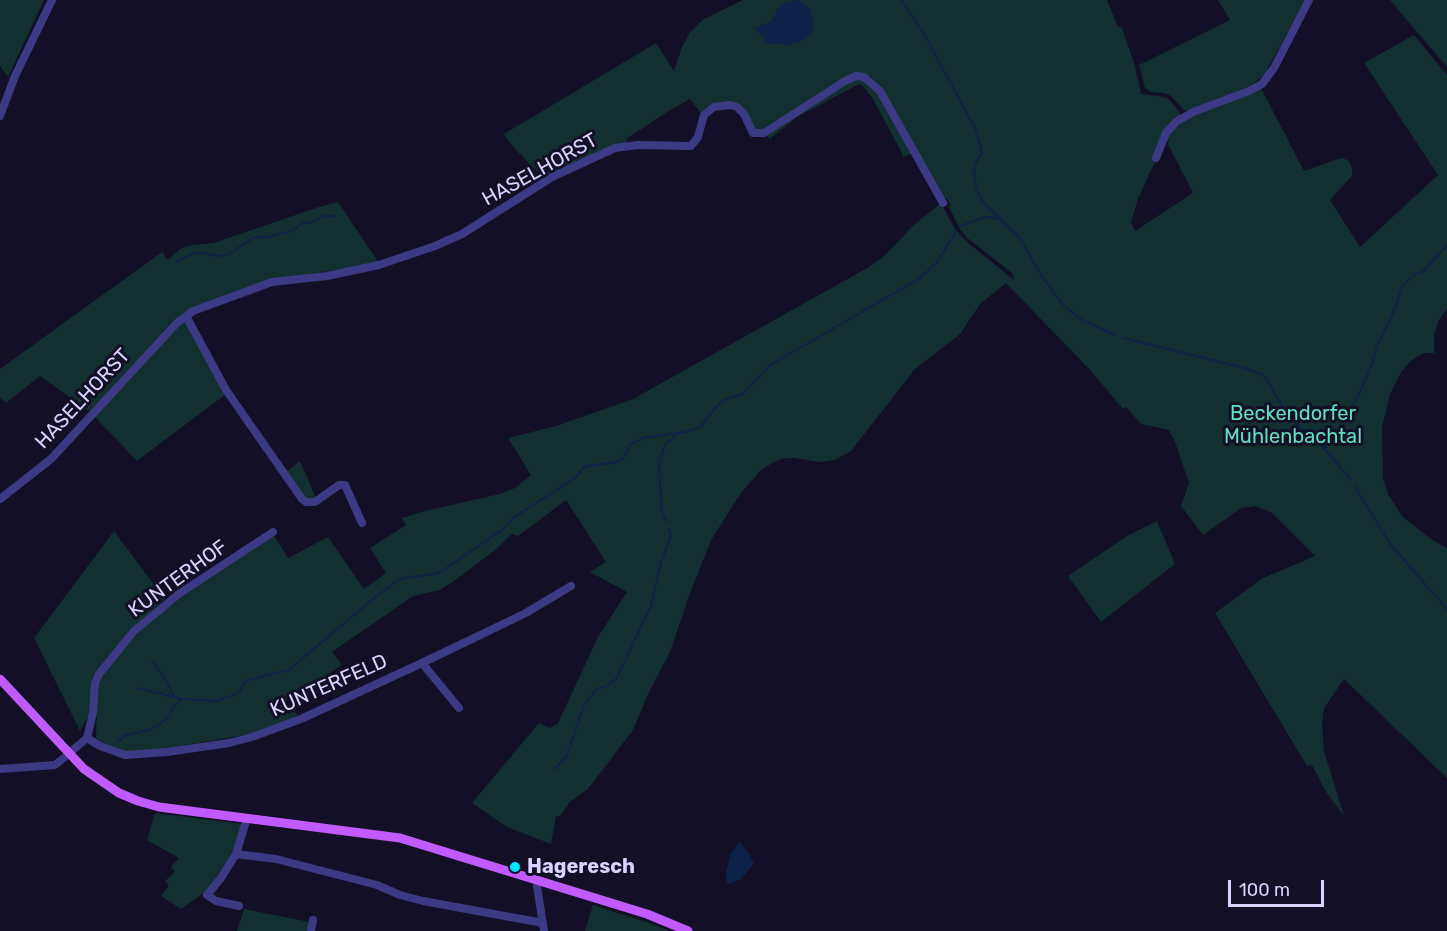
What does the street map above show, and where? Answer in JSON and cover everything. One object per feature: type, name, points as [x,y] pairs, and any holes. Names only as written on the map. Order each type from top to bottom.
[{"type":"main road","points":[[0,679],[84,769],[102,783],[138,801],[159,807],[400,838],[647,914],[688,931]]},
{"type":"street","points":[[0,116],[15,76],[52,0]]},
{"type":"street","points":[[1156,158],[1166,133],[1176,122],[1193,112],[1262,84],[1274,68],[1310,0]]},
{"type":"street","name":"HASELHORST","points":[[0,499],[51,459],[177,323],[193,310],[272,282],[327,276],[378,265],[435,246],[462,234],[552,177],[615,148],[638,145],[691,146],[698,137],[704,115],[714,107],[730,105],[737,107],[742,110],[753,133],[764,133],[845,81],[856,76],[867,78],[880,91],[943,203]]},
{"type":"street","points":[[186,316],[226,390],[302,499],[306,502],[315,502],[339,485],[345,485],[362,524]]},
{"type":"street","name":"KUNTERHOF","points":[[87,738],[93,713],[95,683],[99,674],[134,632],[180,593],[273,532]]},
{"type":"street","name":"KUNTERFELD","points":[[87,738],[100,746],[125,755],[167,752],[229,743],[252,737],[301,719],[422,663],[524,614],[571,586]]},
{"type":"street","points":[[422,663],[459,708]]},
{"type":"street","points":[[0,768],[55,765],[87,738]]},
{"type":"street","points":[[238,906],[216,901],[207,895],[236,854],[247,818]]},
{"type":"street","points":[[236,854],[276,859],[377,885],[400,895],[423,901],[543,927],[537,886],[539,880]]},
{"type":"street","points":[[311,931],[313,920]]},
{"type":"green space","points":[[0,0],[44,0],[8,77],[0,66]]},
{"type":"green space","name":"Beckendorfer Mühlenbachtal","points":[[743,0],[1107,0],[1118,27],[1122,28],[1135,66],[1141,94],[1170,100],[1181,116],[1175,121],[1178,126],[1198,111],[1261,88],[1304,171],[1343,158],[1349,161],[1352,176],[1330,200],[1360,247],[1438,175],[1364,63],[1414,35],[1447,75],[1447,308],[1434,334],[1434,353],[1424,353],[1412,360],[1401,372],[1390,394],[1382,427],[1383,478],[1388,494],[1402,516],[1432,540],[1447,548],[1447,778],[1344,679],[1324,708],[1322,723],[1324,751],[1344,816],[1326,792],[1312,765],[1307,766],[1215,613],[1263,578],[1315,556],[1272,513],[1256,506],[1241,508],[1203,535],[1181,506],[1189,483],[1169,430],[1141,424],[1126,407],[1123,409],[1090,370],[1006,283],[980,304],[960,334],[915,369],[851,451],[835,460],[819,462],[784,458],[760,471],[741,493],[711,540],[670,652],[649,692],[633,730],[588,789],[570,802],[560,816],[556,816],[551,844],[507,827],[472,803],[539,723],[550,728],[558,723],[598,637],[627,592],[590,572],[606,562],[566,500],[518,536],[512,534],[457,579],[440,590],[413,596],[332,652],[342,665],[285,701],[299,717],[251,734],[151,751],[126,753],[114,750],[96,738],[98,682],[129,640],[180,594],[273,534],[288,558],[328,537],[364,589],[386,573],[370,548],[406,525],[402,518],[500,494],[515,488],[531,475],[508,438],[556,426],[633,399],[869,267],[941,203],[955,229],[967,242],[1014,280],[1012,273],[966,237],[960,229],[949,207],[951,205],[946,198],[944,200],[887,98],[871,77],[860,73],[854,73],[770,129],[755,132],[730,103],[702,115],[690,99],[626,139],[628,144],[544,178],[512,146],[504,134],[656,43],[674,71],[690,32],[704,19]],"holes":[[[1170,139],[1168,144],[1193,193],[1135,231],[1131,222],[1138,199],[1150,172]]]},
{"type":"green space","points":[[1218,0],[1305,0],[1265,74],[1251,86],[1184,110],[1171,96],[1151,92],[1145,88],[1139,65],[1230,20]]},
{"type":"green space","points":[[1390,0],[1447,0],[1447,67],[1418,33]]},
{"type":"green space","points":[[861,78],[876,89],[912,153],[904,157],[873,99],[859,84],[797,117],[770,139],[766,135],[850,80]]},
{"type":"green space","points":[[338,202],[379,263],[272,280],[191,308],[175,320],[90,412],[40,376],[6,403],[0,398],[0,369],[162,252],[168,260],[180,249],[192,245],[214,243]]},
{"type":"green space","points":[[185,320],[226,394],[137,461],[95,417]]},
{"type":"green space","points":[[300,461],[316,498],[311,500],[304,498],[286,472]]},
{"type":"green space","points":[[1157,521],[1175,564],[1101,622],[1068,576],[1127,536]]},
{"type":"green space","points":[[114,531],[165,599],[133,628],[93,678],[91,711],[80,731],[34,638]]},
{"type":"green space","points":[[155,813],[243,824],[233,853],[217,877],[205,892],[181,909],[161,896],[169,886],[165,881],[175,872],[171,867],[179,858],[147,840]]},
{"type":"green space","points":[[593,905],[649,923],[669,931],[585,931]]},
{"type":"green space","points":[[244,909],[310,922],[309,931],[237,931]]},
{"type":"water","points":[[795,0],[804,3],[811,11],[814,29],[811,35],[790,45],[767,43],[755,28],[772,21],[778,8],[784,3]]},
{"type":"water","points":[[739,842],[749,853],[754,864],[740,880],[727,884],[726,873],[730,855]]},
{"type":"waterway","points":[[901,0],[924,34],[976,130],[982,153],[975,164],[974,172],[977,191],[982,201],[1019,237],[1041,275],[1063,305],[1082,320],[1116,335]]},
{"type":"waterway","points":[[176,262],[196,252],[220,256],[229,254],[253,238],[273,236],[291,231],[303,223],[313,222],[324,216],[335,216]]},
{"type":"waterway","points":[[960,226],[986,217],[999,219]]},
{"type":"waterway","points":[[138,688],[182,699],[216,701],[239,693],[245,681],[289,670],[400,579],[439,573],[502,530],[513,518],[575,478],[585,466],[622,460],[631,444],[643,438],[686,432],[700,427],[718,405],[724,400],[743,394],[770,365],[919,279],[937,262],[956,232]]},
{"type":"waterway","points":[[1324,448],[1345,424],[1371,367],[1378,343],[1395,309],[1402,287],[1414,275],[1424,271],[1447,245]]},
{"type":"waterway","points":[[1123,338],[1261,374],[1266,378],[1288,416],[1324,448],[1351,480]]},
{"type":"waterway","points":[[667,522],[662,514],[659,465],[664,446],[675,436]]},
{"type":"waterway","points":[[1354,485],[1391,545],[1447,609]]},
{"type":"waterway","points":[[555,769],[567,756],[584,705],[598,688],[605,687],[616,679],[651,606],[661,562],[671,536],[669,529]]},
{"type":"waterway","points":[[152,661],[174,696]]},
{"type":"waterway","points":[[119,741],[124,736],[152,729],[168,718],[174,706],[181,700]]},
{"type":"place","name":"Hageresch","points":[[515,867]]}]
